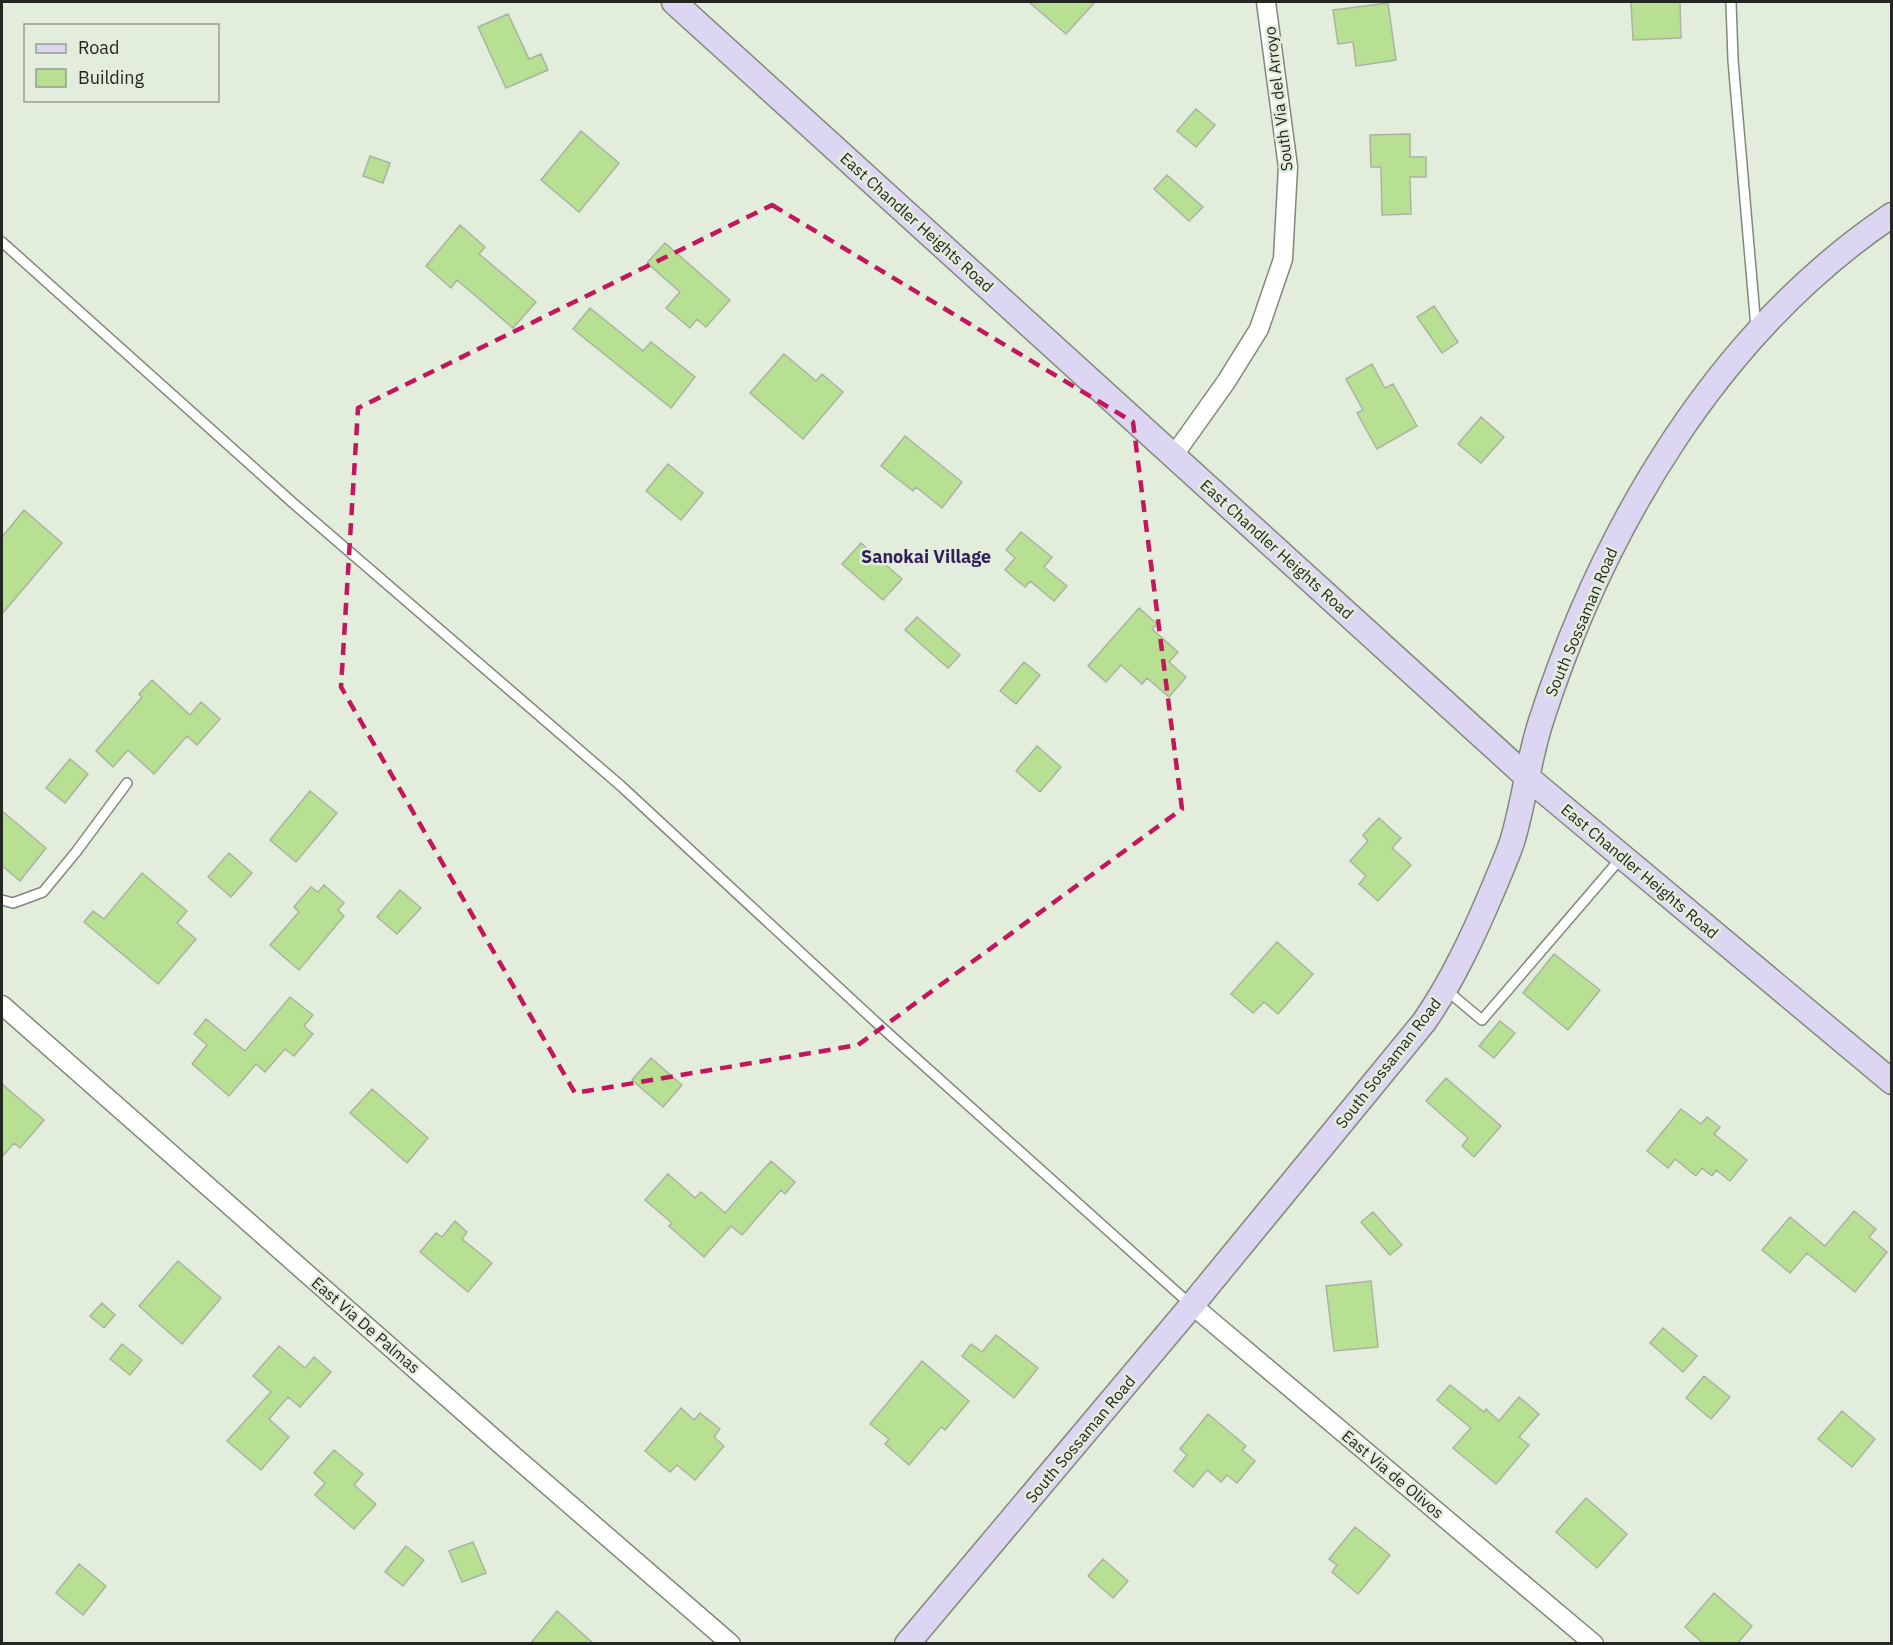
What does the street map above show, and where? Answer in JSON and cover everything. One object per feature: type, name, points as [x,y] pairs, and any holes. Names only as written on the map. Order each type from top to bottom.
[{"type":"main road","name":"East Chandler Heights Road","points":[[674,2],[1527,777],[1892,1082]]},
{"type":"main road","name":"South Sossaman Road","points":[[907,1644],[1192,1305],[1424,1022],[1445,988],[1479,923],[1511,843],[1540,723],[1571,637],[1611,548],[1657,466],[1708,393],[1757,333],[1810,279],[1892,215]]},
{"type":"street","name":"South Via del Arroyo","points":[[1174,455],[1226,382],[1259,329],[1283,259],[1288,167],[1266,2]]},
{"type":"street","name":"East Via De Palmas","points":[[2,1005],[731,1644]]},
{"type":"street","name":"East Via de Olivos","points":[[1192,1305],[1594,1644]]},
{"type":"lane","points":[[1731,2],[1733,60],[1757,333]]},
{"type":"lane","points":[[2,242],[293,503],[621,786],[879,1025],[1192,1305]]},
{"type":"lane","points":[[2,900],[13,903],[43,892],[127,783]]},
{"type":"lane","points":[[1445,988],[1482,1020],[1623,856]]},
{"type":"highlighted area","points":[[772,205],[1133,422],[1182,809],[858,1045],[575,1093],[341,687],[358,408]]},
{"type":"building","points":[[1029,2],[1095,2],[1066,34]]},
{"type":"building","points":[[1631,2],[1680,2],[1681,38],[1633,40]]},
{"type":"building","points":[[1388,3],[1396,60],[1356,66],[1353,42],[1338,44],[1333,10]]},
{"type":"building","points":[[508,14],[529,59],[541,54],[548,70],[506,88],[478,27]]},
{"type":"building","points":[[1196,109],[1215,125],[1196,147],[1177,131]]},
{"type":"building","points":[[581,131],[619,163],[579,212],[541,180]]},
{"type":"building","points":[[1410,134],[1410,157],[1426,157],[1426,177],[1410,177],[1411,214],[1382,215],[1381,167],[1371,167],[1370,135]]},
{"type":"building","points":[[370,156],[390,163],[383,183],[363,176]]},
{"type":"building","points":[[1167,175],[1203,207],[1189,221],[1154,189]]},
{"type":"building","points":[[460,225],[485,247],[479,254],[536,302],[513,328],[457,280],[451,288],[426,266]]},
{"type":"building","points":[[665,243],[730,300],[706,327],[697,319],[690,328],[666,308],[680,292],[647,263]]},
{"type":"building","points":[[1434,306],[1458,342],[1442,353],[1417,317]]},
{"type":"building","points":[[590,308],[643,351],[651,342],[695,377],[671,408],[573,329]]},
{"type":"building","points":[[784,354],[816,381],[822,374],[843,392],[803,439],[750,393]]},
{"type":"building","points":[[1372,364],[1385,388],[1393,384],[1417,426],[1377,449],[1357,413],[1363,410],[1346,379]]},
{"type":"building","points":[[1481,417],[1504,437],[1481,463],[1458,444]]},
{"type":"building","points":[[905,436],[962,482],[942,508],[916,487],[913,491],[881,466]]},
{"type":"building","points":[[668,464],[703,493],[681,520],[646,491]]},
{"type":"building","points":[[24,510],[62,543],[2,614],[2,537]]},
{"type":"building","points":[[1021,532],[1052,557],[1044,567],[1067,586],[1054,601],[1030,581],[1025,587],[1005,570],[1015,558],[1006,550]]},
{"type":"building","points":[[861,543],[902,579],[883,600],[842,564]]},
{"type":"building","points":[[1139,608],[1157,624],[1152,629],[1178,652],[1169,662],[1186,677],[1169,697],[1147,678],[1142,684],[1121,665],[1106,682],[1088,666]]},
{"type":"building","points":[[917,617],[960,655],[948,668],[905,630]]},
{"type":"building","points":[[1024,662],[1040,675],[1016,704],[1000,691]]},
{"type":"building","points":[[152,680],[190,715],[201,702],[220,719],[197,745],[187,736],[154,774],[128,750],[113,767],[96,751],[142,697],[139,694]]},
{"type":"building","points":[[1037,746],[1061,767],[1040,792],[1016,771]]},
{"type":"building","points":[[70,759],[88,774],[65,803],[46,788]]},
{"type":"building","points":[[310,791],[337,813],[296,862],[270,840]]},
{"type":"building","points":[[2,811],[46,848],[20,881],[2,866]]},
{"type":"building","points":[[1379,818],[1401,838],[1392,848],[1411,865],[1378,901],[1359,884],[1366,876],[1350,861],[1368,841],[1363,835]]},
{"type":"building","points":[[229,853],[252,873],[231,897],[208,877]]},
{"type":"building","points":[[142,873],[187,911],[177,923],[196,939],[158,984],[84,922],[93,911],[104,919]]},
{"type":"building","points":[[324,885],[344,903],[338,910],[344,916],[299,970],[270,945],[299,912],[294,907],[311,887],[318,892]]},
{"type":"building","points":[[400,890],[421,908],[397,934],[377,917]]},
{"type":"building","points":[[1277,942],[1313,974],[1278,1014],[1264,1002],[1253,1013],[1231,994]]},
{"type":"building","points":[[1554,954],[1600,990],[1568,1030],[1523,993]]},
{"type":"building","points":[[290,997],[313,1015],[304,1026],[313,1034],[294,1056],[285,1049],[265,1072],[256,1064],[229,1096],[192,1064],[207,1045],[194,1034],[206,1019],[245,1051]]},
{"type":"building","points":[[1500,1021],[1515,1033],[1494,1058],[1479,1046]]},
{"type":"building","points":[[651,1058],[682,1085],[663,1107],[632,1080]]},
{"type":"building","points":[[1446,1078],[1501,1126],[1474,1157],[1462,1146],[1468,1138],[1426,1101]]},
{"type":"building","points":[[2,1084],[44,1120],[20,1148],[14,1143],[2,1157]]},
{"type":"building","points":[[372,1089],[428,1138],[407,1163],[350,1113]]},
{"type":"building","points":[[1681,1109],[1701,1124],[1707,1117],[1720,1127],[1714,1134],[1747,1160],[1730,1181],[1716,1170],[1712,1176],[1702,1168],[1696,1176],[1675,1159],[1668,1168],[1647,1151]]},
{"type":"building","points":[[771,1161],[795,1182],[785,1194],[781,1190],[742,1235],[731,1226],[704,1257],[669,1226],[672,1223],[645,1200],[668,1174],[695,1198],[701,1192],[725,1213]]},
{"type":"building","points":[[1854,1211],[1876,1229],[1869,1237],[1887,1252],[1855,1292],[1807,1253],[1790,1273],[1762,1250],[1790,1217],[1825,1246]]},
{"type":"building","points":[[1373,1212],[1402,1245],[1390,1255],[1361,1222]]},
{"type":"building","points":[[455,1221],[467,1232],[462,1239],[492,1263],[468,1292],[420,1252],[436,1233],[442,1237]]},
{"type":"building","points":[[178,1261],[221,1298],[182,1344],[139,1306]]},
{"type":"building","points":[[1371,1281],[1378,1347],[1334,1351],[1326,1286]]},
{"type":"building","points":[[102,1303],[115,1315],[104,1328],[90,1316]]},
{"type":"building","points":[[1663,1328],[1697,1356],[1683,1372],[1650,1343]]},
{"type":"building","points":[[996,1335],[1038,1368],[1014,1398],[962,1356],[971,1344],[982,1352]]},
{"type":"building","points":[[122,1344],[142,1360],[130,1375],[110,1359]]},
{"type":"building","points":[[279,1346],[305,1368],[314,1357],[331,1372],[300,1407],[288,1397],[269,1419],[289,1437],[261,1470],[227,1441],[271,1392],[253,1376]]},
{"type":"building","points":[[922,1361],[969,1401],[945,1430],[941,1427],[909,1465],[885,1444],[889,1439],[870,1424]]},
{"type":"building","points":[[1704,1376],[1730,1397],[1711,1419],[1686,1398]]},
{"type":"building","points":[[1450,1385],[1484,1412],[1486,1409],[1499,1421],[1519,1397],[1539,1414],[1519,1437],[1529,1445],[1496,1484],[1453,1448],[1471,1428],[1437,1400]]},
{"type":"building","points":[[681,1408],[694,1420],[700,1413],[720,1429],[714,1437],[724,1446],[695,1480],[677,1465],[670,1472],[645,1451]]},
{"type":"building","points":[[1842,1411],[1875,1439],[1852,1467],[1818,1439]]},
{"type":"building","points":[[1208,1414],[1246,1446],[1242,1450],[1255,1461],[1237,1483],[1227,1475],[1221,1482],[1207,1470],[1193,1487],[1174,1471],[1187,1455],[1180,1449]]},
{"type":"building","points":[[334,1450],[363,1474],[354,1485],[376,1504],[354,1529],[315,1495],[325,1483],[314,1473]]},
{"type":"building","points":[[1586,1498],[1627,1534],[1597,1568],[1556,1532]]},
{"type":"building","points":[[1355,1527],[1390,1555],[1358,1594],[1332,1572],[1337,1565],[1329,1559]]},
{"type":"building","points":[[473,1542],[486,1573],[462,1582],[449,1551]]},
{"type":"building","points":[[406,1546],[424,1560],[403,1586],[385,1572]]},
{"type":"building","points":[[1103,1559],[1128,1581],[1113,1598],[1088,1576]]},
{"type":"building","points":[[79,1564],[106,1586],[83,1615],[56,1593]]},
{"type":"building","points":[[1714,1593],[1752,1626],[1737,1644],[1704,1644],[1685,1627]]},
{"type":"building","points":[[557,1611],[594,1644],[530,1644]]},
{"type":"district","name":"Sanokai Village","points":[[926,556]]}]
